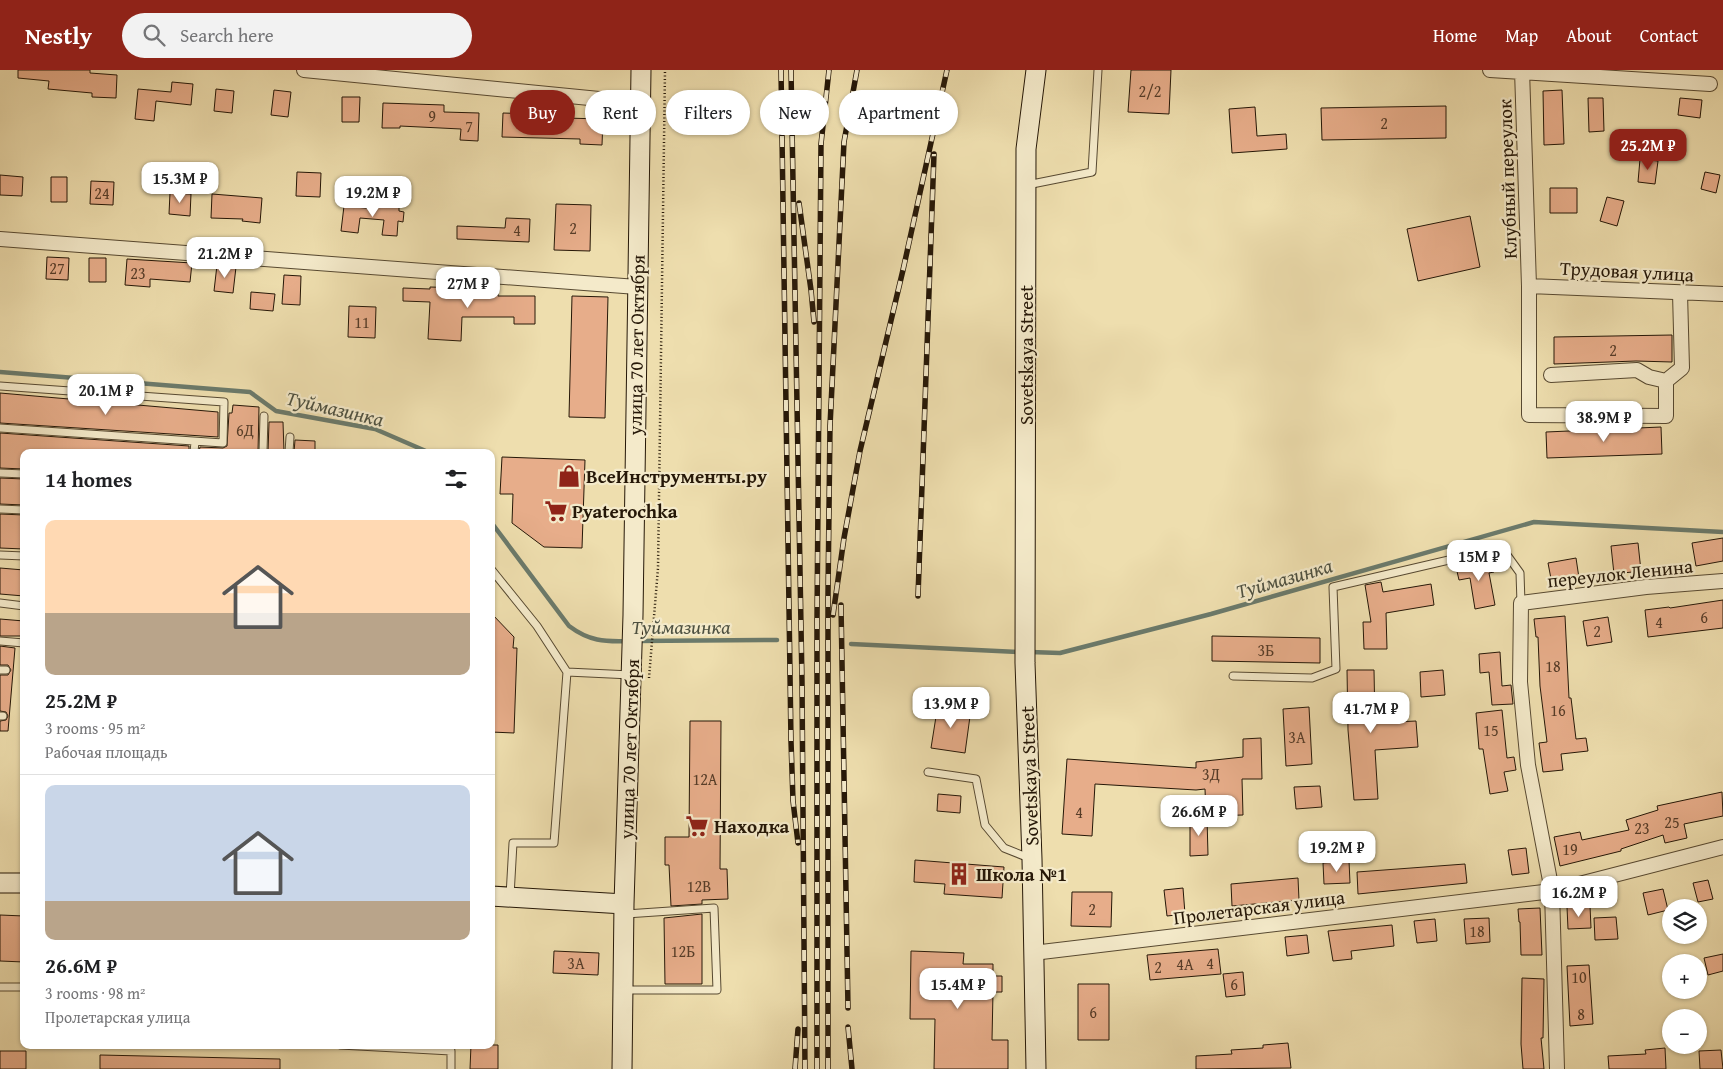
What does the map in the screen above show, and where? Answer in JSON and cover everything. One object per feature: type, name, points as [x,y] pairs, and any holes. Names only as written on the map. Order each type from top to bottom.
[{"type":"street","points":[[304,70],[585,98]]},
{"type":"street","name":"улица 70 лет Октября","points":[[640,90],[641,70]]},
{"type":"street","name":"Sovetskaya Street","points":[[1036,70],[1026,149],[1025,642],[1036,1069]]},
{"type":"street","points":[[1490,70],[1710,84]]},
{"type":"street","name":"Клубный переулок","points":[[1522,71],[1529,286],[1529,415],[1666,416],[1666,381]]},
{"type":"street","name":"улица 70 лет Октября","points":[[622,1069],[624,909],[640,678],[631,655],[639,135]]},
{"type":"street","points":[[0,240],[637,287]]},
{"type":"street","name":"Трудовая улица","points":[[1529,286],[1723,294]]},
{"type":"street","points":[[1552,375],[1637,370],[1649,377],[1666,381],[1682,368],[1680,293]]},
{"type":"street","name":"переулок Ленина","points":[[1522,603],[1646,587],[1723,581]]},
{"type":"street","points":[[1522,603],[1520,682],[1528,765],[1552,891],[1557,1069]]},
{"type":"street","name":"Пролетарская улица","points":[[1033,953],[1552,891],[1723,847]]},
{"type":"street","points":[[0,883],[20,883]]},
{"type":"street","points":[[500,897],[624,909]]},
{"type":"lane","points":[[1026,185],[1092,172],[1098,70]]},
{"type":"lane","points":[[0,386],[224,402],[222,449]]},
{"type":"lane","points":[[263,449],[264,416]]},
{"type":"lane","points":[[0,428],[223,443]]},
{"type":"lane","points":[[289,449],[290,437]]},
{"type":"lane","points":[[194,449],[195,442]]},
{"type":"lane","points":[[0,473],[20,474]]},
{"type":"lane","points":[[0,509],[20,510]]},
{"type":"lane","points":[[0,555],[20,556]]},
{"type":"lane","points":[[1233,676],[1312,678],[1336,668],[1333,587],[1466,556],[1507,555],[1520,574],[1522,603]]},
{"type":"lane","points":[[495,574],[537,626],[567,672],[554,844],[513,843],[500,897]]},
{"type":"lane","points":[[0,603],[20,606]]},
{"type":"lane","points":[[0,641],[20,643]]},
{"type":"lane","points":[[567,672],[640,678]]},
{"type":"lane","points":[[928,772],[976,779],[985,825],[1004,848],[1032,858]]},
{"type":"lane","points":[[623,990],[717,990],[714,908],[624,909]]},
{"type":"lane","points":[[0,986],[20,987]]},
{"type":"lane","points":[[451,1049],[451,1069]]},
{"type":"path","points":[[640,678],[658,568],[665,70]]},
{"type":"building","points":[[18,70],[90,70],[90,73],[117,75],[116,98],[92,97],[92,93],[48,89],[49,81],[18,78]]},
{"type":"building","points":[[1131,70],[1171,70],[1169,114],[1128,112]]},
{"type":"building","points":[[172,82],[193,84],[191,105],[156,101],[154,121],[135,119],[138,89],[171,92]]},
{"type":"building","points":[[216,89],[234,91],[232,113],[214,111]]},
{"type":"building","points":[[274,90],[291,92],[288,117],[271,115]]},
{"type":"building","points":[[1562,90],[1564,144],[1544,145],[1543,91]]},
{"type":"building","points":[[342,97],[360,97],[359,122],[342,122]]},
{"type":"building","points":[[1588,98],[1603,98],[1604,131],[1589,132]]},
{"type":"building","points":[[1680,98],[1702,100],[1700,118],[1678,115]]},
{"type":"building","points":[[383,103],[444,105],[444,112],[479,113],[478,141],[460,140],[461,129],[400,126],[400,128],[382,128]]},
{"type":"building","points":[[1446,106],[1446,138],[1322,140],[1321,108]]},
{"type":"building","points":[[1255,107],[1257,136],[1286,134],[1287,149],[1232,153],[1229,109]]},
{"type":"building","points":[[503,113],[510,113],[510,135],[575,135],[575,118],[585,119],[585,135],[602,135],[602,145],[580,144],[580,139],[502,137]]},
{"type":"building","points":[[1640,159],[1658,161],[1655,184],[1638,182]]},
{"type":"building","points":[[297,172],[321,173],[320,197],[296,196]]},
{"type":"building","points":[[1705,172],[1720,175],[1716,193],[1701,189]]},
{"type":"building","points":[[0,175],[23,177],[22,196],[0,195]]},
{"type":"building","points":[[51,177],[67,177],[67,202],[51,202]]},
{"type":"building","points":[[91,181],[114,182],[113,205],[90,204]]},
{"type":"building","points":[[1550,188],[1577,188],[1577,213],[1550,213]]},
{"type":"building","points":[[170,193],[191,194],[190,216],[169,214]]},
{"type":"building","points":[[212,194],[262,198],[260,223],[242,221],[243,219],[211,218]]},
{"type":"building","points":[[1607,197],[1624,201],[1617,226],[1600,221]]},
{"type":"building","points":[[556,204],[591,205],[590,251],[554,250]]},
{"type":"building","points":[[376,205],[399,207],[399,211],[404,212],[403,222],[398,221],[397,236],[382,235],[384,220],[360,218],[358,233],[341,231],[344,206],[376,209]]},
{"type":"building","points":[[1470,216],[1480,267],[1418,281],[1407,229]]},
{"type":"building","points":[[506,218],[530,219],[529,242],[457,239],[457,226],[505,228]]},
{"type":"building","points":[[47,257],[69,258],[68,280],[46,279]]},
{"type":"building","points":[[89,258],[106,258],[106,282],[89,282]]},
{"type":"building","points":[[127,259],[192,263],[190,282],[150,279],[150,287],[125,285]]},
{"type":"building","points":[[217,265],[236,267],[233,293],[214,291]]},
{"type":"building","points":[[284,275],[301,276],[300,305],[282,304]]},
{"type":"building","points":[[430,287],[464,288],[463,293],[498,293],[498,296],[535,296],[535,324],[514,324],[514,317],[462,317],[461,341],[428,339],[430,302],[403,301],[403,288],[430,289]]},
{"type":"building","points":[[251,292],[275,294],[273,311],[250,309]]},
{"type":"building","points":[[572,296],[608,297],[605,418],[569,417]]},
{"type":"building","points":[[349,306],[376,307],[375,338],[348,337]]},
{"type":"building","points":[[1672,335],[1672,362],[1636,361],[1554,364],[1554,337]]},
{"type":"building","points":[[0,393],[218,412],[218,437],[0,423]]},
{"type":"building","points":[[233,405],[259,407],[258,449],[200,449],[200,447],[223,448],[227,446],[229,413],[232,413]]},
{"type":"building","points":[[269,422],[283,422],[284,449],[268,449]]},
{"type":"building","points":[[1661,427],[1662,454],[1547,458],[1546,432]]},
{"type":"building","points":[[0,433],[189,446],[189,449],[20,449],[20,469],[0,468]]},
{"type":"building","points":[[295,440],[315,441],[315,449],[294,449]]},
{"type":"building","points":[[502,457],[585,460],[582,548],[544,547],[512,523],[513,494],[500,494]]},
{"type":"building","points":[[0,478],[20,479],[20,505],[0,504]]},
{"type":"building","points":[[0,514],[20,515],[20,549],[0,548]]},
{"type":"building","points":[[1723,538],[1723,561],[1696,566],[1692,543]]},
{"type":"building","points":[[1638,543],[1641,571],[1614,574],[1611,546]]},
{"type":"building","points":[[1576,558],[1579,578],[1563,580],[1563,582],[1552,584],[1548,563]]},
{"type":"building","points":[[1481,561],[1492,561],[1494,572],[1489,573],[1495,605],[1475,609],[1470,578],[1459,580],[1456,567]]},
{"type":"building","points":[[0,568],[20,570],[20,596],[0,594]]},
{"type":"building","points":[[1381,582],[1383,592],[1431,584],[1434,605],[1386,613],[1387,649],[1364,649],[1363,622],[1371,622],[1365,585]]},
{"type":"building","points":[[1723,600],[1723,628],[1648,637],[1645,610]]},
{"type":"building","points":[[1565,616],[1569,698],[1571,698],[1576,739],[1586,738],[1588,751],[1561,754],[1563,770],[1543,772],[1539,743],[1547,742],[1540,686],[1538,637],[1536,637],[1534,619]]},
{"type":"building","points":[[495,617],[514,637],[513,648],[517,648],[514,733],[495,732]]},
{"type":"building","points":[[1608,617],[1612,642],[1587,646],[1583,621]]},
{"type":"building","points":[[0,619],[20,621],[20,636],[0,636]]},
{"type":"building","points":[[1212,636],[1320,638],[1320,663],[1212,661]]},
{"type":"building","points":[[0,646],[15,648],[8,731],[0,731],[0,721],[6,720],[8,716],[6,712],[0,711],[0,675],[8,675],[11,670],[8,665],[0,665]]},
{"type":"building","points":[[1500,652],[1502,686],[1511,685],[1513,704],[1492,705],[1489,672],[1480,673],[1479,654]]},
{"type":"building","points":[[1347,670],[1374,670],[1375,723],[1416,721],[1418,747],[1375,750],[1378,799],[1354,800],[1348,730]]},
{"type":"building","points":[[1443,670],[1445,695],[1421,697],[1420,672]]},
{"type":"building","points":[[938,704],[971,709],[965,753],[931,748]]},
{"type":"building","points":[[1309,707],[1312,764],[1286,766],[1283,709]]},
{"type":"building","points":[[1502,710],[1507,758],[1514,757],[1516,770],[1504,772],[1508,791],[1490,794],[1483,749],[1479,749],[1476,713]]},
{"type":"building","points":[[690,721],[721,721],[720,869],[727,869],[728,899],[702,900],[702,904],[671,906],[669,865],[665,865],[665,837],[689,837]]},
{"type":"building","points":[[1261,738],[1262,779],[1242,779],[1243,815],[1206,816],[1205,789],[1095,784],[1092,836],[1062,834],[1067,759],[1196,768],[1196,762],[1243,757],[1243,739]]},
{"type":"building","points":[[1320,786],[1322,807],[1296,809],[1294,787]]},
{"type":"building","points":[[1722,792],[1723,816],[1684,824],[1687,838],[1665,843],[1663,835],[1621,849],[1621,851],[1560,866],[1554,837],[1580,832],[1582,840],[1629,830],[1626,820],[1658,810],[1657,806]]},
{"type":"building","points":[[938,794],[961,796],[960,813],[937,811]]},
{"type":"building","points":[[1190,818],[1207,818],[1208,855],[1190,856]]},
{"type":"building","points":[[1526,848],[1529,873],[1512,875],[1508,850]]},
{"type":"building","name":"Школа №1","points":[[915,860],[1004,867],[1002,898],[944,894],[945,884],[914,882]]},
{"type":"building","points":[[1349,861],[1350,883],[1324,884],[1323,863]]},
{"type":"building","points":[[1465,864],[1467,883],[1358,894],[1357,872]]},
{"type":"building","points":[[1298,878],[1299,900],[1232,906],[1231,884]]},
{"type":"building","points":[[1708,880],[1713,899],[1697,899],[1693,883]]},
{"type":"building","points":[[1183,888],[1185,914],[1167,916],[1164,890]]},
{"type":"building","points":[[1663,889],[1665,899],[1662,899],[1662,912],[1648,915],[1643,893]]},
{"type":"building","points":[[1072,892],[1112,892],[1111,927],[1071,926]]},
{"type":"building","points":[[1590,906],[1591,928],[1568,929],[1567,907]]},
{"type":"building","points":[[1540,908],[1542,955],[1521,955],[1518,909]]},
{"type":"building","points":[[702,914],[702,984],[665,984],[664,918]]},
{"type":"building","points":[[0,915],[20,916],[20,962],[0,961]]},
{"type":"building","points":[[1616,917],[1618,939],[1595,940],[1594,918]]},
{"type":"building","points":[[1489,918],[1490,942],[1466,944],[1464,919]]},
{"type":"building","points":[[1435,919],[1437,941],[1417,943],[1414,921]]},
{"type":"building","points":[[1392,925],[1394,946],[1351,951],[1352,959],[1333,961],[1328,931]]},
{"type":"building","points":[[1307,935],[1309,953],[1287,956],[1285,937]]},
{"type":"building","points":[[1218,949],[1221,974],[1150,980],[1147,955]]},
{"type":"building","points":[[554,951],[599,953],[598,975],[553,973]]},
{"type":"building","points":[[911,951],[964,953],[963,964],[993,964],[993,976],[1002,976],[1002,992],[993,992],[992,1040],[1008,1040],[1008,1069],[934,1069],[935,1019],[910,1019]]},
{"type":"building","points":[[1723,954],[1723,971],[1708,975],[1707,957]]},
{"type":"building","points":[[1589,965],[1593,1024],[1570,1026],[1567,966]]},
{"type":"building","points":[[1243,972],[1245,995],[1226,997],[1223,974]]},
{"type":"building","points":[[1522,978],[1544,979],[1543,1038],[1541,1038],[1544,1069],[1523,1069],[1521,1044]]},
{"type":"building","points":[[1078,984],[1109,984],[1109,1040],[1078,1040]]},
{"type":"building","points":[[1288,1043],[1291,1068],[1196,1069],[1196,1056],[1232,1054],[1231,1050],[1263,1048],[1263,1045]]},
{"type":"building","points":[[495,1045],[498,1045],[498,1069],[470,1069],[471,1049],[495,1049]]},
{"type":"building","points":[[1662,1048],[1662,1054],[1665,1054],[1666,1069],[1609,1069],[1608,1056],[1646,1054],[1645,1050]]},
{"type":"building","points":[[1721,1050],[1723,1069],[1700,1069],[1699,1054],[1707,1054],[1707,1051]]},
{"type":"building","points":[[0,1051],[26,1051],[26,1069],[0,1069]]},
{"type":"building","points":[[100,1055],[280,1059],[280,1069],[100,1069]]},
{"type":"waterway","name":"Туймазинка","points":[[0,372],[250,392],[276,411],[375,429],[421,449]]},
{"type":"waterway","name":"Туймазинка","points":[[1030,652],[1060,653],[1211,614],[1534,522],[1723,532]]},
{"type":"waterway","name":"Туймазинка","points":[[495,527],[569,626],[583,635],[597,640],[629,641]]},
{"type":"waterway","name":"Туймазинка","points":[[636,641],[777,640]]},
{"type":"waterway","name":"Туймазинка","points":[[851,644],[1019,652]]},
{"type":"railway","points":[[781,70],[791,741],[793,801],[798,843]]},
{"type":"railway","points":[[791,70],[802,682],[805,1069]]},
{"type":"railway","points":[[817,1069],[817,620],[821,144],[829,70]]},
{"type":"railway","points":[[828,1069],[830,426],[844,142],[857,70]]},
{"type":"railway","points":[[833,615],[844,538],[860,451],[903,270],[947,70]]},
{"type":"railway","points":[[918,596],[934,154]]},
{"type":"railway","points":[[799,203],[814,322]]},
{"type":"railway","points":[[841,605],[848,1008]]},
{"type":"railway","points":[[848,1027],[852,1069]]},
{"type":"railway","points":[[795,1069],[798,1029]]},
{"type":"place","name":"ВсеИнструменты.ру","points":[[569,476]]},
{"type":"place","name":"Pyaterochka","points":[[556,511]]},
{"type":"place","name":"Находка","points":[[697,826]]},
{"type":"place","name":"Школа №1","points":[[959,874]]}]
